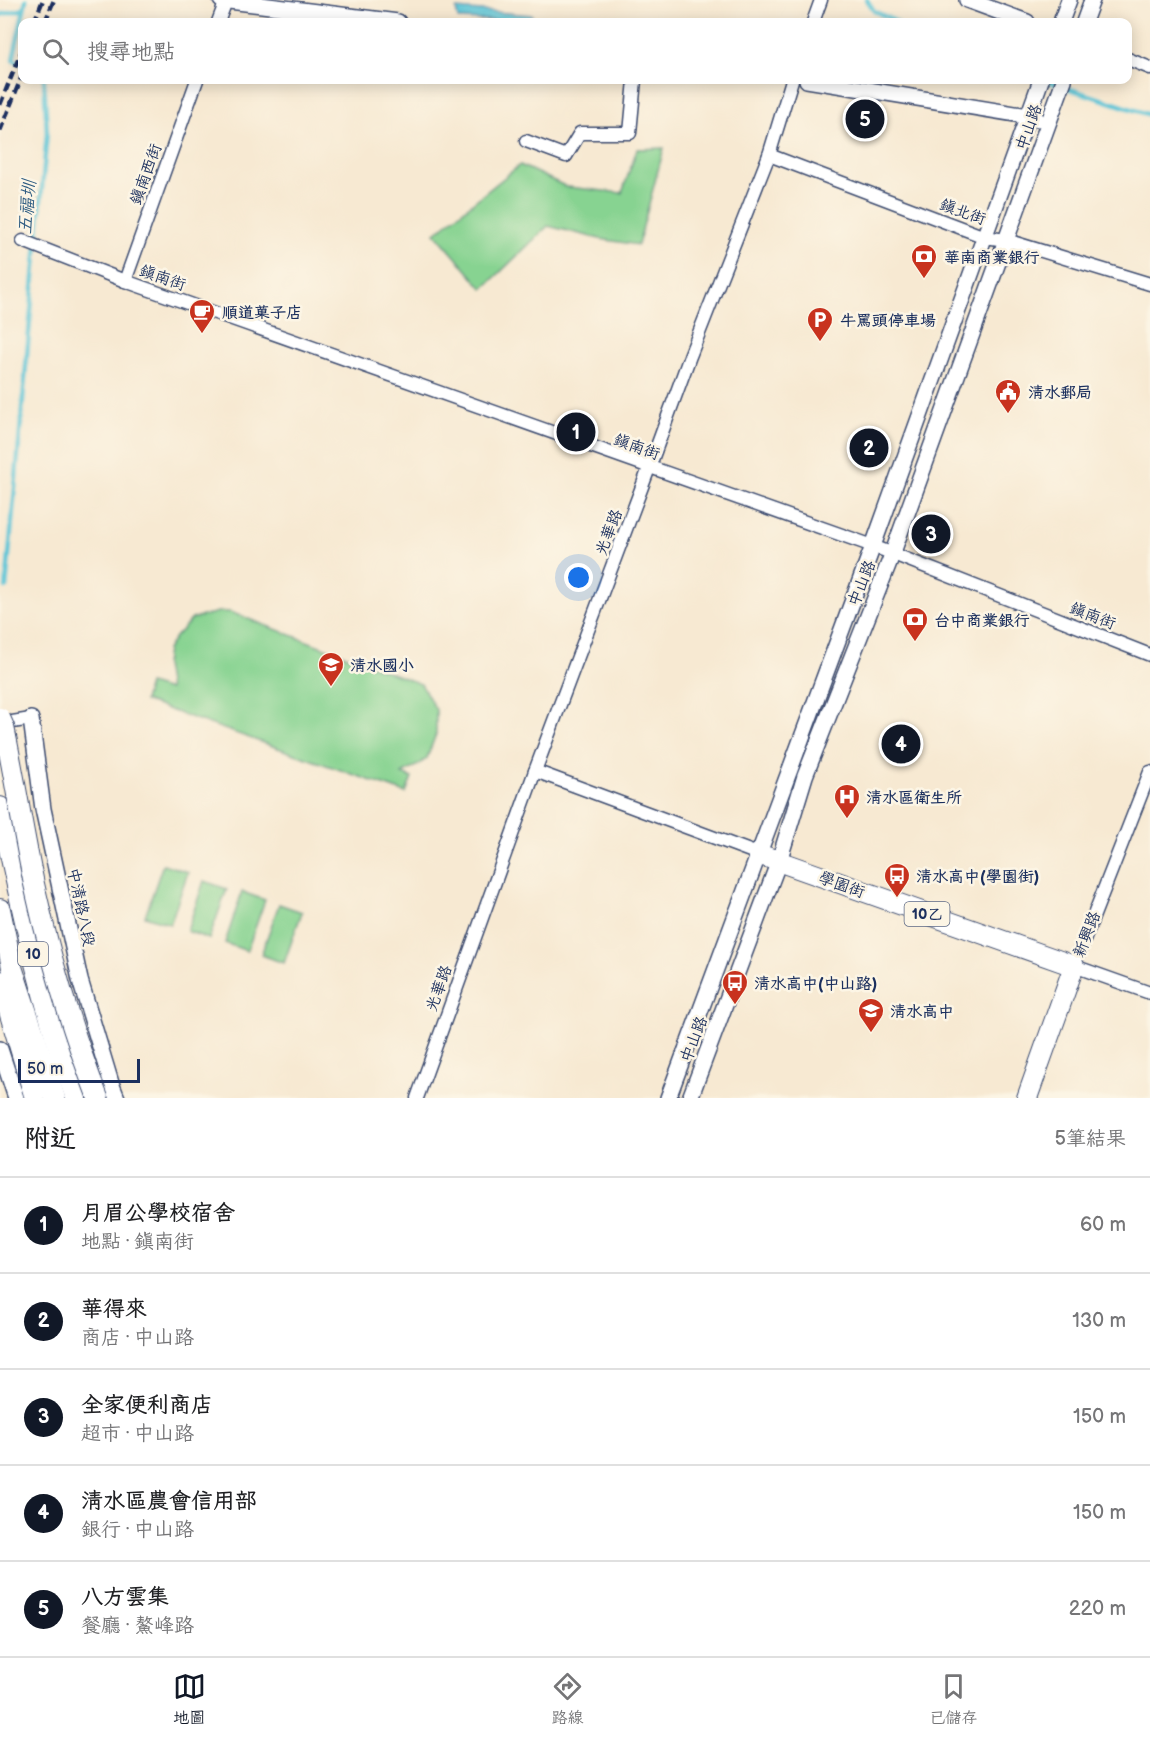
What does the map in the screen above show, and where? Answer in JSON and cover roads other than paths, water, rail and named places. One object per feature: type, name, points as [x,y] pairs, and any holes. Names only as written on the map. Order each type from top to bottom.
[{"type":"main road","points":[[0,718],[34,884],[54,968],[84,1063],[98,1098]]},
{"type":"main road","name":"10","points":[[0,807],[27,934],[76,1098]]},
{"type":"main road","name":"學園街","points":[[758,854],[1074,966]]},
{"type":"main road","name":"10","points":[[0,909],[12,967],[55,1098]]},
{"type":"main road","name":"新興路","points":[[1028,1098],[1074,966]]},
{"type":"main road","points":[[0,981],[36,1098]]},
{"type":"street","points":[[221,0],[365,18]]},
{"type":"street","points":[[814,18],[821,0]]},
{"type":"street","points":[[967,0],[1016,18]]},
{"type":"street","points":[[1062,18],[1069,0]]},
{"type":"street","points":[[1085,18],[1092,0]]},
{"type":"street","points":[[220,18],[226,1]]},
{"type":"street","points":[[1132,61],[1150,68]]},
{"type":"street","name":"鎮南西街","points":[[125,281],[196,84]]},
{"type":"street","points":[[526,141],[566,156],[580,132],[630,133],[635,84]]},
{"type":"street","name":"光華路","points":[[417,1098],[535,771],[696,338],[769,155],[791,84]]},
{"type":"street","points":[[832,84],[1028,116],[1048,124]]},
{"type":"street","name":"中山路","points":[[668,1098],[873,546],[1040,84]]},
{"type":"street","name":"中山路","points":[[690,1098],[779,861],[805,776],[892,555],[1063,84]]},
{"type":"street","name":"鎮北街","points":[[769,155],[985,237],[1006,240],[1150,284]]},
{"type":"street","name":"鎮南街","points":[[26,243],[125,281],[873,546],[1150,655]]},
{"type":"street","points":[[0,724],[31,719]]},
{"type":"street","name":"中清路八段","points":[[31,719],[43,809],[80,980],[117,1098]]},
{"type":"street","name":"學園街","points":[[535,771],[758,854]]},
{"type":"street","name":"新興路","points":[[1074,966],[1150,772]]},
{"type":"street","name":"學園街","points":[[1074,966],[1150,993]]},
{"type":"street","points":[[0,1049],[16,1098]]},
{"type":"water","points":[[456,9],[532,15],[531,18],[458,18]]},
{"type":"waterway","name":"五福圳","points":[[22,18],[26,0]]},
{"type":"waterway","points":[[867,0],[874,11],[889,18]]},
{"type":"waterway","points":[[0,15],[24,9]]},
{"type":"waterway","name":"五福圳","points":[[18,37],[13,60],[18,62]]},
{"type":"waterway","name":"五福圳","points":[[6,588],[47,133],[44,84]]},
{"type":"waterway","points":[[1055,84],[1150,115]]},
{"type":"railway","points":[[36,18],[43,0]]},
{"type":"railway","points":[[47,18],[54,0]]},
{"type":"railway","points":[[0,105],[18,60]]},
{"type":"railway","points":[[0,131],[19,84]]},
{"type":"place","name":"八方雲集","points":[[865,119]]},
{"type":"place","name":"華南商業銀行","points":[[924,280]]},
{"type":"place","name":"順道菓子店","points":[[202,335]]},
{"type":"place","name":"牛罵頭停車場","points":[[820,343]]},
{"type":"place","name":"清水郵局","points":[[1008,415]]},
{"type":"place","name":"月眉公學校宿舍","points":[[576,432]]},
{"type":"place","name":"華得來","points":[[869,448]]},
{"type":"place","name":"全家便利商店","points":[[931,534]]},
{"type":"place","name":"台中商業銀行","points":[[915,643]]},
{"type":"place","name":"清水國小","points":[[331,688]]},
{"type":"place","name":"清水區農會信用部","points":[[901,744]]},
{"type":"place","name":"清水區衛生所","points":[[847,820]]},
{"type":"place","name":"清水高中(學園街)","points":[[897,899]]},
{"type":"place","name":"清水高中(中山路)","points":[[735,1006]]},
{"type":"place","name":"清水高中","points":[[871,1034]]}]
